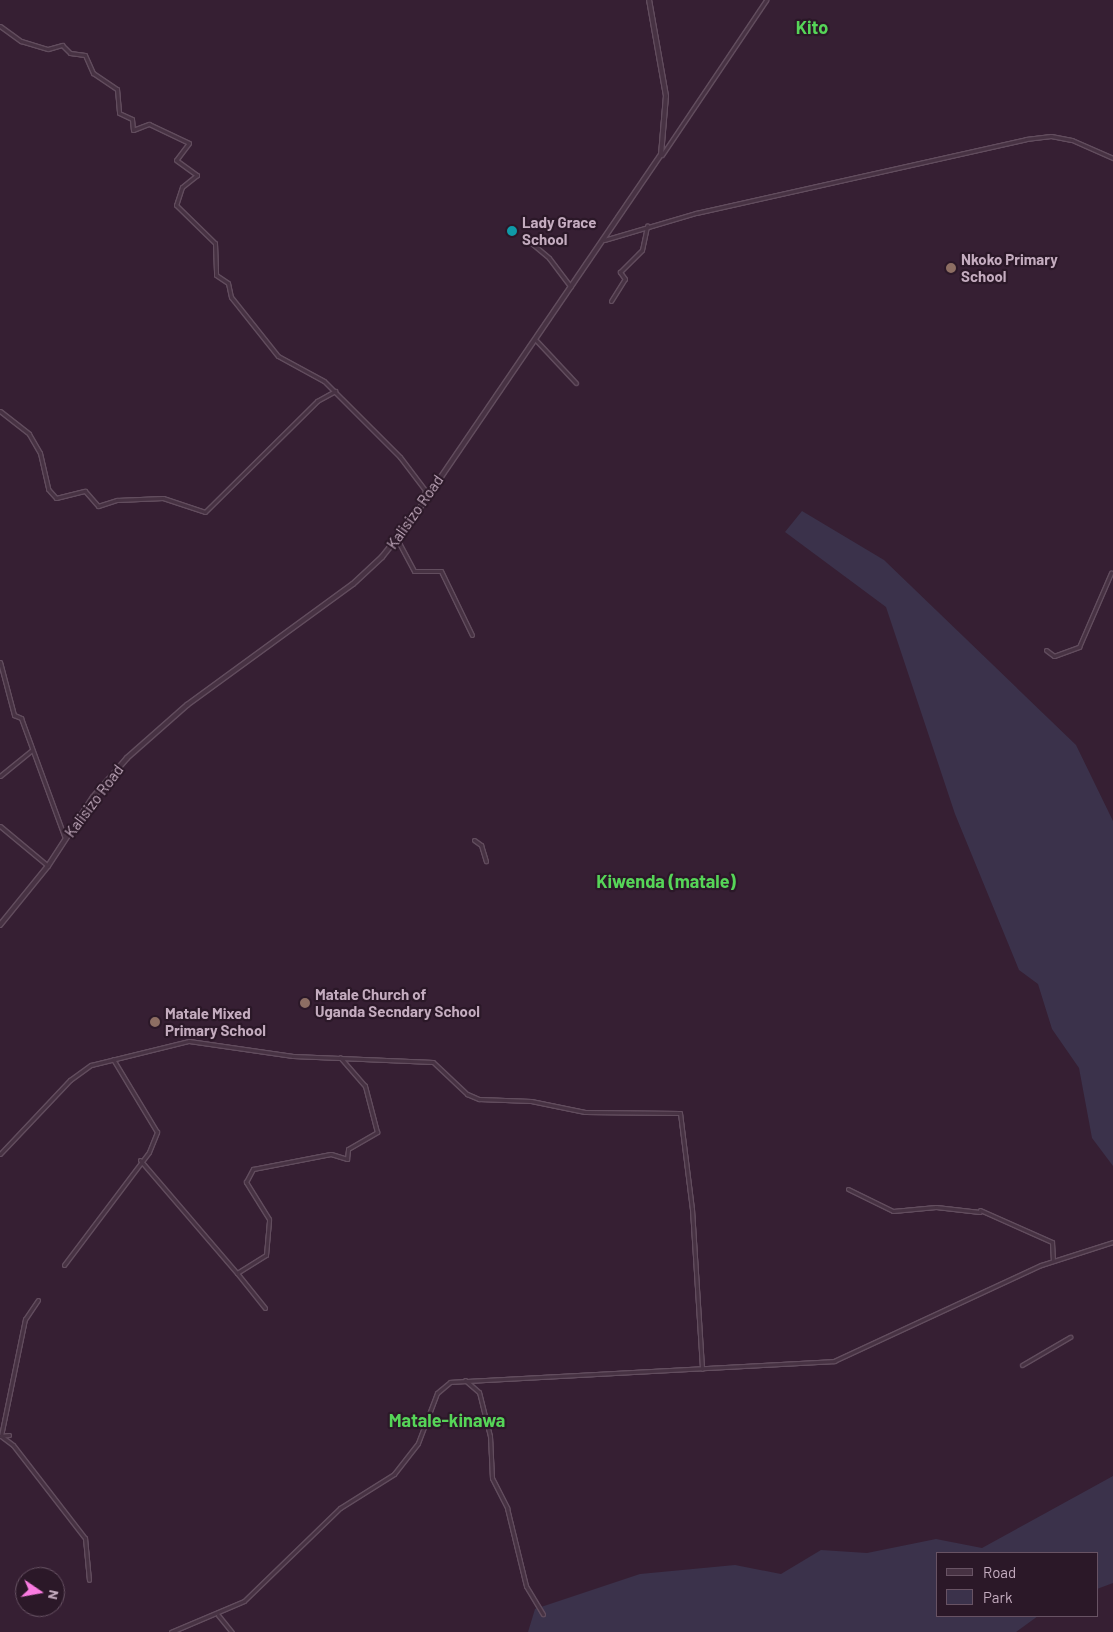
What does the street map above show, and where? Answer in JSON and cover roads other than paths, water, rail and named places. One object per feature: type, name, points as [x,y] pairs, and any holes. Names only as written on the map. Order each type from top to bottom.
[{"type":"street","name":"Kalisizo Road","points":[[0,925],[48,866],[64,838],[104,783],[155,733],[353,584],[397,539],[423,503],[661,155],[666,96],[649,0]]},
{"type":"street","points":[[661,155],[766,0]]},
{"type":"street","points":[[0,26],[21,41],[48,50],[62,45],[70,53],[85,55],[93,73],[117,89],[119,113],[132,118],[133,130],[150,124],[189,144],[176,160],[197,175],[182,188],[176,205],[215,243],[216,274],[228,283],[232,297],[278,356],[335,391],[400,457],[426,490],[423,503]]},
{"type":"street","points":[[604,240],[619,233],[647,226],[1026,139],[1051,136],[1072,140],[1113,158]]},
{"type":"street","points":[[611,301],[625,279],[620,272],[642,250],[647,226]]},
{"type":"street","points":[[612,229],[619,233]]},
{"type":"street","points":[[523,236],[549,258],[571,288]]},
{"type":"street","points":[[535,339],[576,384]]},
{"type":"street","points":[[0,411],[29,434],[56,498],[84,491],[98,506],[117,500],[163,498],[205,512],[317,401],[335,391]]},
{"type":"street","points":[[397,539],[414,571],[441,571],[472,635]]},
{"type":"street","points":[[1046,650],[1054,656],[1079,647],[1111,573],[1113,577]]},
{"type":"street","points":[[0,662],[14,715],[21,718],[64,838]]},
{"type":"street","points":[[0,776],[32,750]]},
{"type":"street","points":[[0,826],[48,866]]},
{"type":"street","points":[[474,840],[482,845],[486,861]]},
{"type":"street","points":[[0,1154],[70,1080],[91,1065],[190,1041],[293,1056],[433,1062],[467,1094],[480,1099],[531,1101],[585,1112],[682,1114],[702,1369]]},
{"type":"street","points":[[237,1273],[266,1255],[269,1219],[246,1182],[253,1169],[331,1154],[347,1158],[348,1149],[377,1132],[365,1086],[354,1078],[340,1057]]},
{"type":"street","points":[[64,1265],[140,1160],[149,1152],[157,1132],[113,1059]]},
{"type":"street","points":[[140,1160],[265,1308]]},
{"type":"street","points":[[848,1189],[892,1211],[936,1207],[980,1211],[1052,1242],[1053,1260]]},
{"type":"street","points":[[172,1632],[218,1615],[244,1601],[350,1499],[394,1474],[418,1443],[437,1393],[462,1379],[702,1369],[834,1361],[1053,1260],[1113,1242]]},
{"type":"street","points":[[0,1436],[25,1319],[38,1300]]},
{"type":"street","points":[[1022,1364],[1070,1337]]},
{"type":"street","points":[[462,1379],[479,1392],[490,1436],[492,1478],[507,1508],[526,1586],[543,1614]]},
{"type":"street","points":[[0,1436],[9,1435]]},
{"type":"street","points":[[0,1436],[13,1445],[85,1538],[89,1580]]},
{"type":"street","points":[[218,1615],[232,1632]]},
{"type":"place","name":"Lady Grace School","points":[[512,231]]},
{"type":"place","name":"Nkoko Primary School","points":[[951,268]]},
{"type":"place","name":"Matale Church of Uganda Secndary School","points":[[305,1003]]},
{"type":"place","name":"Matale Mixed Primary School","points":[[155,1022]]},
{"type":"district","name":"Kito","points":[[812,27]]},
{"type":"district","name":"Kiwenda (matale)","points":[[666,881]]},
{"type":"district","name":"Matale-kinawa","points":[[447,1420]]}]
